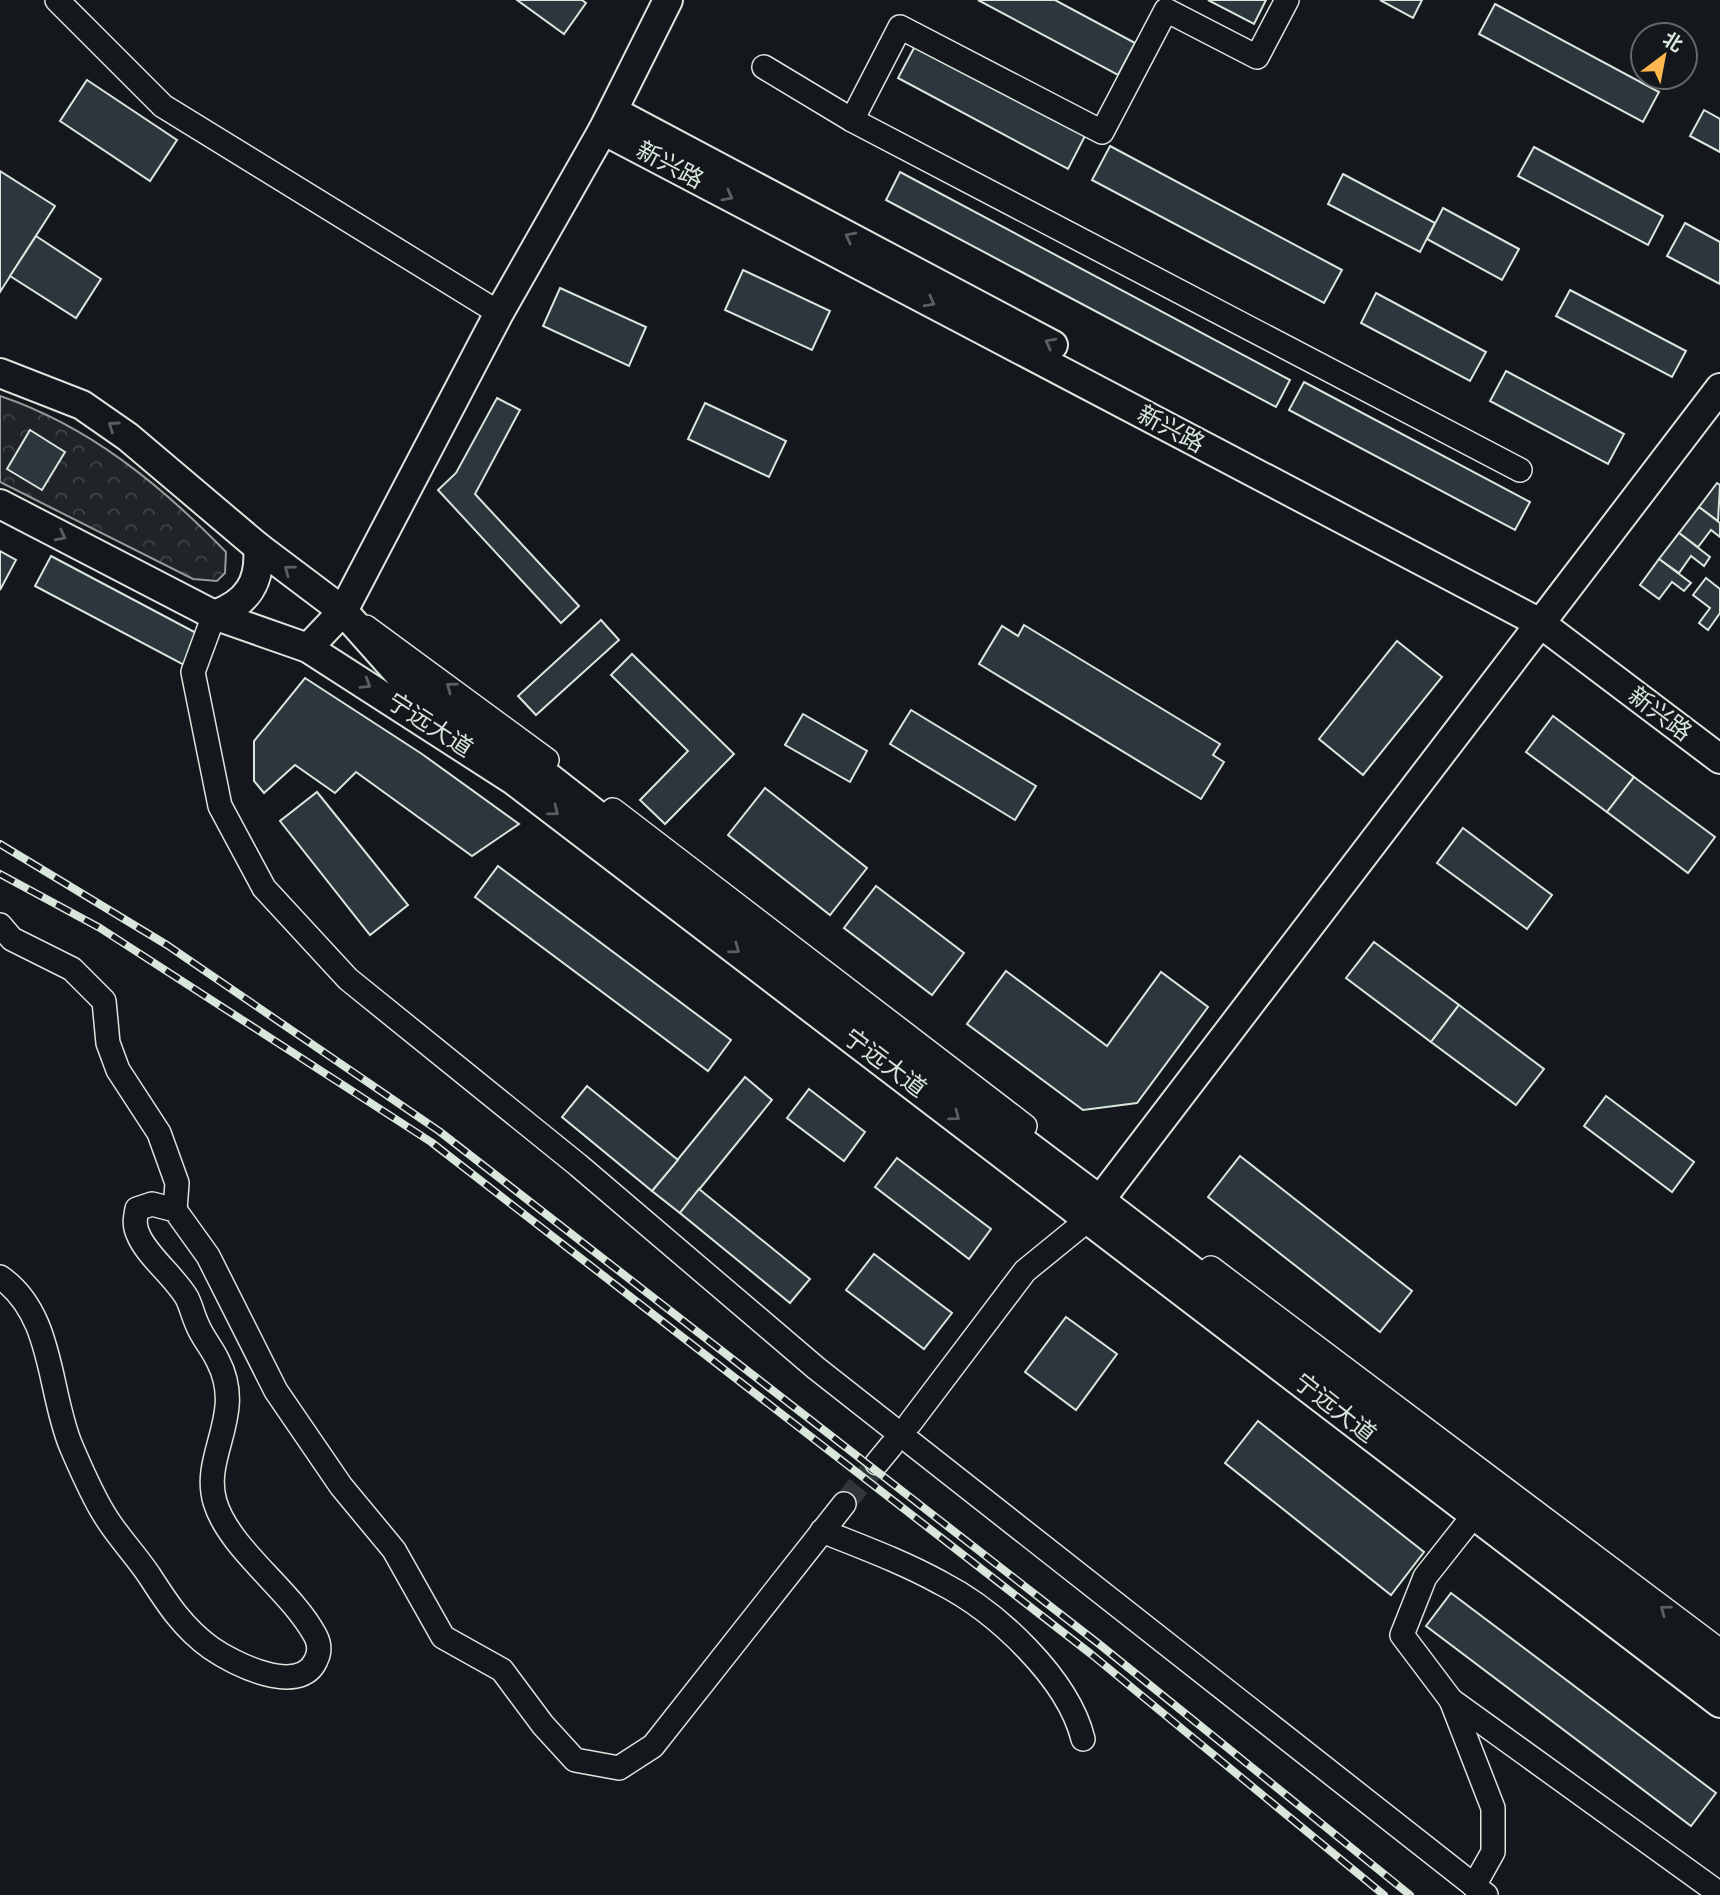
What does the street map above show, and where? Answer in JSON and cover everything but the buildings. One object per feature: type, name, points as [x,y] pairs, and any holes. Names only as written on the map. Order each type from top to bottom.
[{"type":"main road","points":[[308,648],[343,611],[499,313],[608,120],[668,0]]},
{"type":"main road","name":"新兴路","points":[[608,120],[1546,617],[1720,737]]},
{"type":"main road","name":"宁远大道","points":[[0,373],[82,405],[128,437],[258,547],[343,611],[399,674],[529,762],[1099,1203],[1720,1675]]},
{"type":"main road","points":[[1099,1203],[1720,388]]},
{"type":"main road","name":"宁远大道","points":[[0,504],[214,615],[308,648],[513,780],[1099,1203],[1474,1515],[1720,1703]]},
{"type":"main road","points":[[214,615],[239,603],[256,583],[260,565],[258,547]]},
{"type":"main road","name":"新兴路","points":[[1546,617],[1720,759]]},
{"type":"street","points":[[57,0],[163,106],[499,313]]},
{"type":"street","points":[[852,120],[900,27],[1102,132],[1166,10],[1257,57],[1287,0]]},
{"type":"street","points":[[764,67],[852,120],[1520,470]]},
{"type":"street","points":[[214,615],[193,672],[220,806],[264,888],[348,979],[578,1166],[816,1368],[1480,1890],[1493,1852],[1493,1808],[1451,1700],[1402,1635],[1425,1577],[1474,1515]]},
{"type":"street","points":[[0,925],[12,939],[72,969],[104,1001],[108,1043],[118,1070],[159,1133],[177,1182],[175,1210]]},
{"type":"street","points":[[910,1423],[1025,1271],[1099,1203]]},
{"type":"street","name":"宁远大道","points":[[1099,1203],[1720,1651]]},
{"type":"street","points":[[0,1277],[16,1288],[40,1335],[70,1443],[96,1500],[165,1603],[188,1630],[241,1665],[288,1678],[303,1675],[314,1665],[320,1652],[316,1636],[279,1584],[242,1548],[216,1504],[212,1489],[213,1473],[228,1408],[220,1363],[197,1326],[188,1299],[139,1238],[134,1222],[137,1209],[152,1204],[175,1210],[208,1256],[276,1391],[341,1486],[394,1550],[443,1637],[502,1670],[543,1725],[575,1760],[619,1768],[653,1745],[844,1504]]},
{"type":"street","points":[[822,1531],[944,1584],[1017,1637],[1055,1682],[1078,1719],[1083,1739]]},
{"type":"street","points":[[1451,1700],[1720,1894]]},
{"type":"green space","points":[[0,396],[64,424],[122,460],[149,481],[226,552],[225,573],[217,581],[193,579],[0,482]]},
{"type":"tunnel","points":[[844,1504],[877,1463]]},
{"type":"railway","points":[[0,844],[167,945],[439,1131],[1099,1644],[1410,1895]]},
{"type":"railway","points":[[0,874],[100,928],[431,1142],[1091,1654],[1384,1895]]}]
